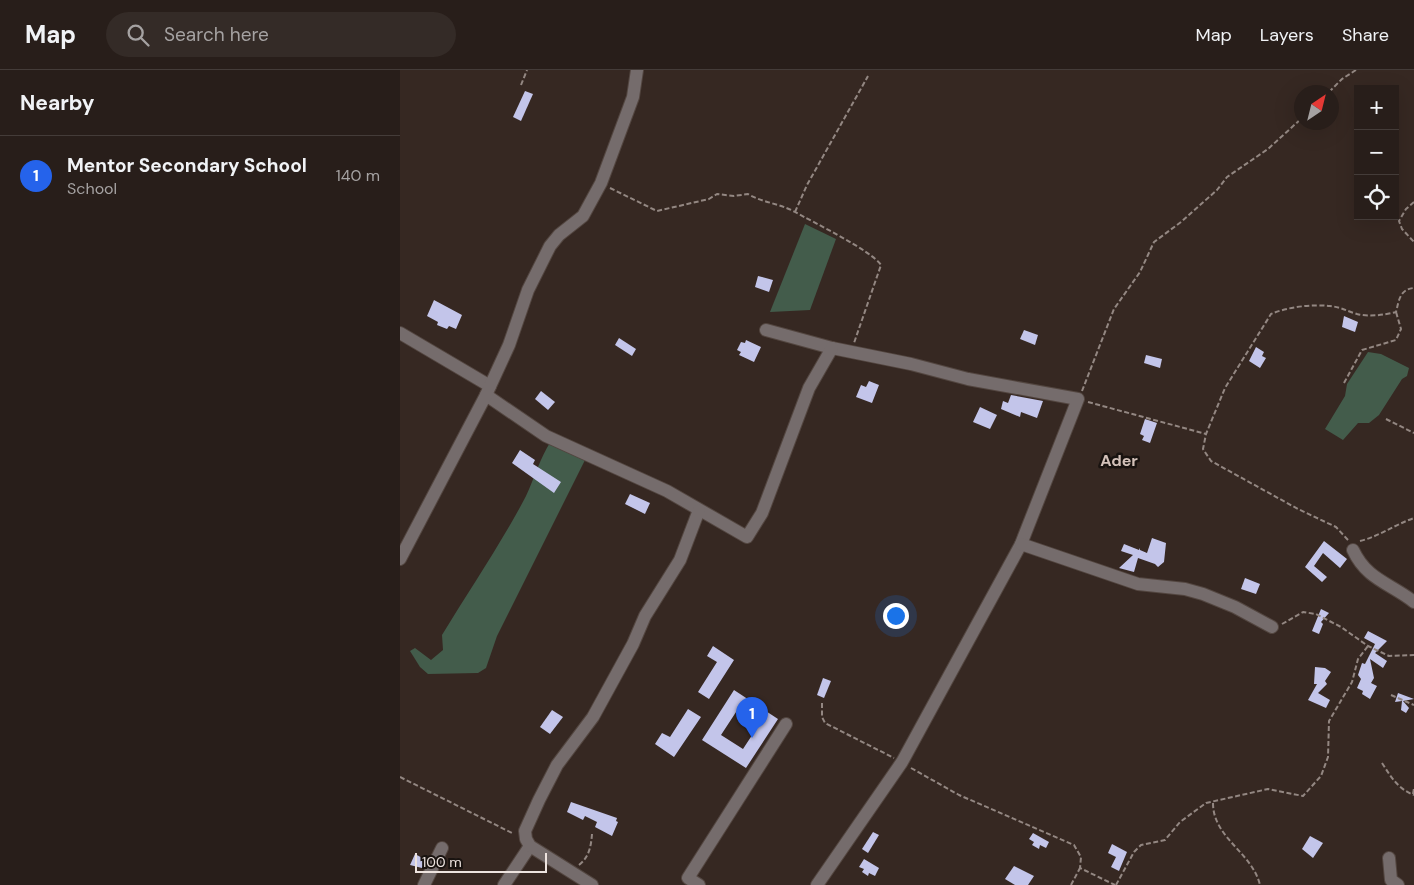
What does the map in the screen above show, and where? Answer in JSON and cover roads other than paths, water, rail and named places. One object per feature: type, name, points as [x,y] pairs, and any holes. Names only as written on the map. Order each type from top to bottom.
[{"type":"street","points":[[400,559],[488,391],[508,345],[528,290],[550,246],[559,235],[583,216],[601,184],[633,97],[637,70]]},
{"type":"street","points":[[766,330],[832,348],[911,364],[968,379],[1078,399],[1021,544],[902,762],[817,885]]},
{"type":"street","points":[[400,334],[488,391],[546,436],[654,484],[747,537],[752,532],[762,513],[809,388],[832,348]]},
{"type":"street","points":[[504,885],[528,842],[526,826],[538,800],[557,765],[593,717],[633,644],[645,616],[680,560],[699,510]]},
{"type":"street","points":[[1021,544],[1138,584],[1185,589],[1203,594],[1235,607],[1272,627]]},
{"type":"street","points":[[1353,550],[1359,563],[1369,574],[1414,602]]},
{"type":"street","points":[[699,885],[688,878],[786,724]]},
{"type":"street","points":[[528,842],[592,885]]},
{"type":"street","points":[[424,885],[442,848]]},
{"type":"street","points":[[1389,858],[1391,880],[1398,885]]},
{"type":"place","name":"Mentor Secondary School","points":[[752,738]]},
{"type":"district","name":"Ader","points":[[1119,460]]}]
